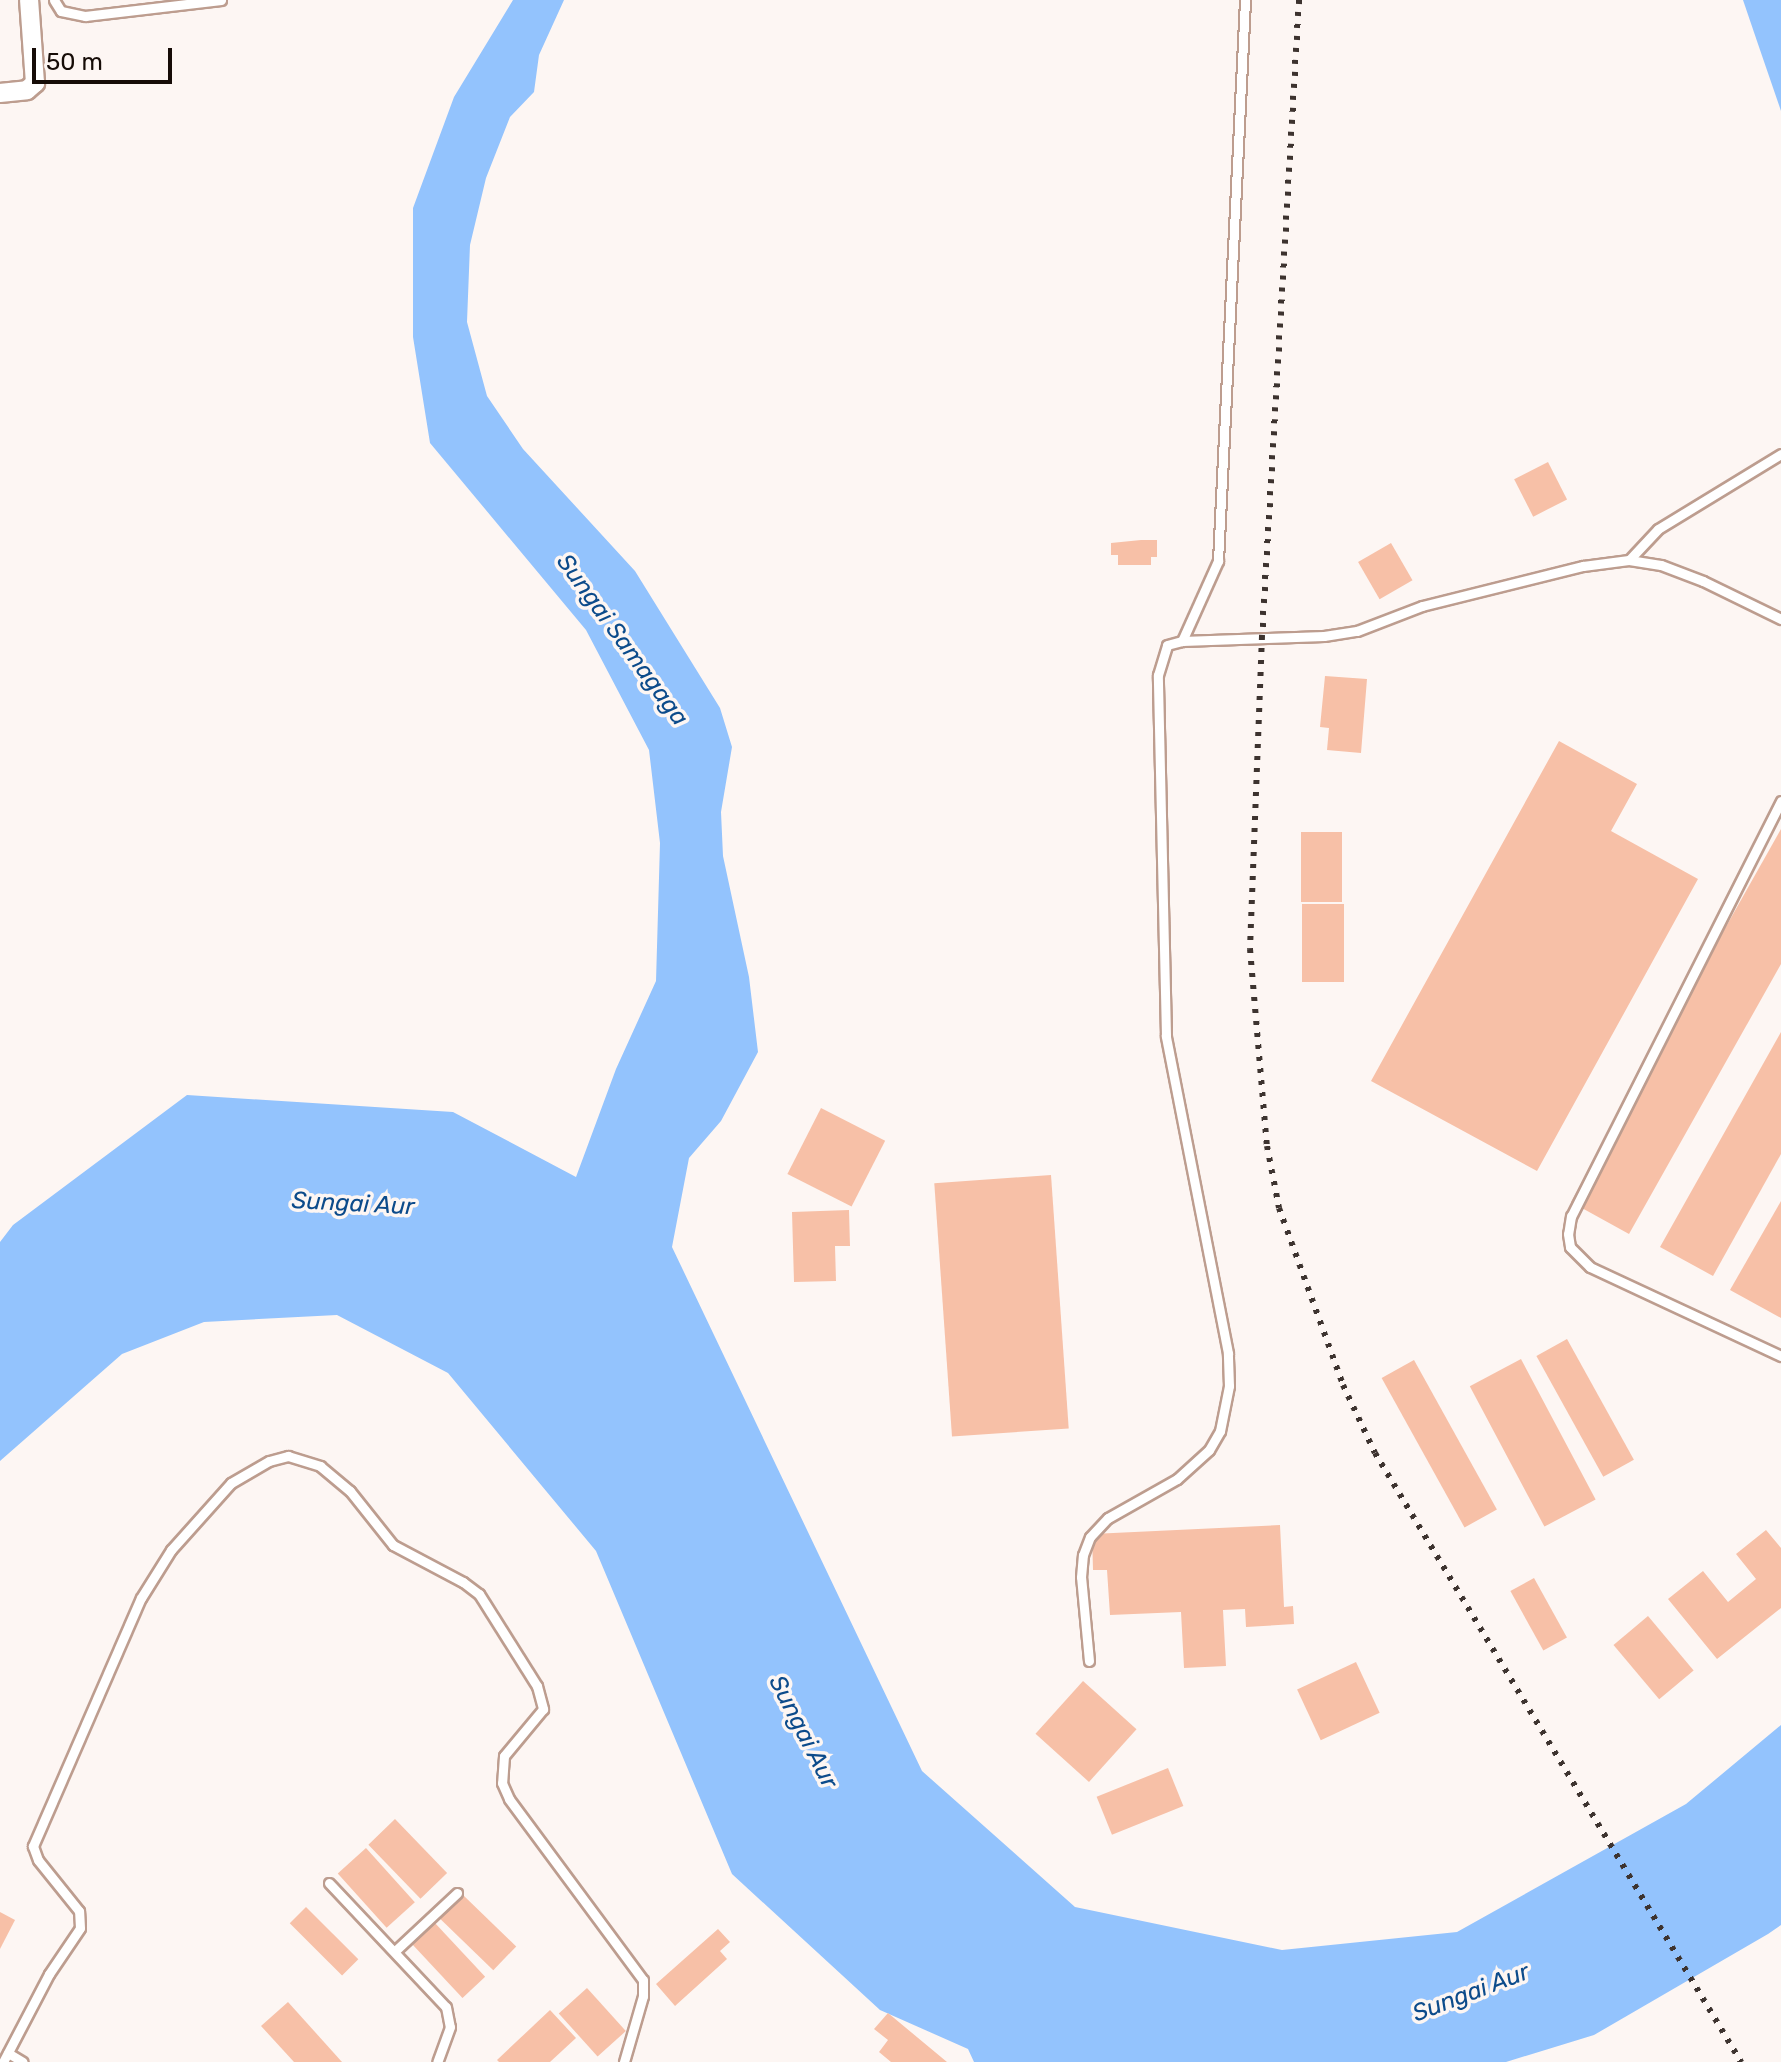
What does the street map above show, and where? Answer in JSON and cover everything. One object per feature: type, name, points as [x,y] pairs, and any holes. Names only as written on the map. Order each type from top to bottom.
[{"type":"street","points":[[0,93],[27,90],[36,78],[29,0]]},
{"type":"lane","points":[[54,0],[61,11],[85,16],[221,0]]},
{"type":"lane","points":[[1182,641],[1218,561],[1245,0]]},
{"type":"lane","points":[[1629,560],[1658,529],[1781,454]]},
{"type":"lane","points":[[1089,1661],[1081,1577],[1083,1555],[1090,1537],[1108,1518],[1177,1479],[1209,1450],[1220,1431],[1229,1386],[1228,1353],[1201,1208],[1178,1109],[1166,1027],[1158,675],[1167,645],[1182,641],[1324,636],[1357,631],[1422,606],[1583,566],[1629,560],[1661,565],[1703,581],[1781,619]]},
{"type":"lane","points":[[1781,801],[1571,1216],[1568,1234],[1570,1247],[1590,1267],[1781,1356]]},
{"type":"lane","points":[[23,2062],[6,2058],[49,1974],[80,1928],[81,1919],[72,1901],[38,1860],[33,1846],[37,1832],[141,1598],[171,1550],[231,1483],[269,1461],[288,1456],[320,1466],[340,1483],[393,1545],[463,1582],[479,1594],[537,1686],[543,1709],[540,1717],[504,1756],[502,1783],[509,1799],[643,1980],[643,1996],[624,2062]]},
{"type":"lane","points":[[329,1883],[449,2012],[450,2027],[437,2062]]},
{"type":"lane","points":[[395,1951],[457,1893]]},
{"type":"water","points":[[513,0],[564,0],[539,55],[534,92],[510,117],[486,178],[470,245],[467,322],[487,396],[523,449],[635,571],[720,708],[732,747],[721,812],[723,856],[749,977],[758,1052],[721,1121],[689,1158],[672,1247],[922,1771],[1075,1907],[1282,1950],[1457,1932],[1686,1804],[1781,1725],[1781,1925],[1768,1934],[1594,2035],[1506,2062],[974,2062],[968,2049],[880,2010],[732,1874],[596,1551],[448,1373],[337,1315],[204,1322],[122,1354],[0,1461],[0,1242],[13,1225],[187,1095],[453,1112],[576,1177],[616,1069],[656,981],[660,843],[649,750],[586,630],[430,443],[413,337],[413,208],[454,97]]},
{"type":"water","points":[[1743,0],[1781,0],[1781,111],[1759,47]]},
{"type":"building","points":[[1548,462],[1567,499],[1533,517],[1514,479]]},
{"type":"building","points":[[1157,540],[1157,557],[1151,557],[1151,565],[1118,565],[1118,555],[1111,555],[1111,543]]},
{"type":"building","points":[[1391,543],[1412,580],[1380,599],[1358,562]]},
{"type":"building","points":[[1325,676],[1367,679],[1361,753],[1327,750],[1329,728],[1320,727]]},
{"type":"building","points":[[1559,741],[1637,784],[1611,831],[1698,879],[1537,1171],[1371,1081]]},
{"type":"building","points":[[1781,829],[1781,964],[1629,1234],[1571,1202]]},
{"type":"building","points":[[1301,832],[1342,832],[1342,902],[1301,902]]},
{"type":"building","points":[[1302,904],[1344,904],[1344,982],[1302,982]]},
{"type":"building","points":[[1781,1032],[1781,1154],[1713,1276],[1660,1247]]},
{"type":"building","points":[[821,1108],[885,1141],[852,1207],[787,1174]]},
{"type":"building","points":[[1051,1175],[1069,1428],[952,1437],[934,1183]]},
{"type":"building","points":[[1781,1201],[1781,1318],[1730,1290]]},
{"type":"building","points":[[849,1210],[850,1246],[835,1246],[836,1281],[794,1282],[792,1212]]},
{"type":"building","points":[[1567,1339],[1634,1460],[1603,1477],[1536,1356]]},
{"type":"building","points":[[1521,1359],[1596,1499],[1544,1527],[1470,1386]]},
{"type":"building","points":[[1414,1360],[1497,1510],[1465,1527],[1382,1378]]},
{"type":"building","points":[[1280,1525],[1284,1607],[1293,1606],[1294,1624],[1246,1627],[1245,1609],[1223,1610],[1226,1666],[1184,1668],[1181,1612],[1110,1615],[1107,1570],[1093,1570],[1092,1534]]},
{"type":"building","points":[[1766,1530],[1781,1548],[1781,1608],[1717,1659],[1668,1599],[1703,1571],[1728,1602],[1756,1579],[1736,1554]]},
{"type":"building","points":[[1534,1578],[1567,1637],[1543,1651],[1510,1591]]},
{"type":"building","points":[[1648,1616],[1694,1670],[1659,1699],[1614,1645]]},
{"type":"building","points":[[1356,1662],[1380,1713],[1321,1740],[1297,1689]]},
{"type":"building","points":[[1083,1681],[1137,1729],[1089,1782],[1035,1734]]},
{"type":"building","points":[[1168,1768],[1183,1806],[1112,1835],[1097,1797]]},
{"type":"building","points":[[395,1819],[447,1873],[420,1899],[368,1845]]},
{"type":"building","points":[[366,1848],[415,1902],[387,1928],[338,1873]]},
{"type":"building","points":[[463,1895],[516,1946],[493,1970],[440,1919]]},
{"type":"building","points":[[306,1907],[358,1959],[342,1976],[290,1923]]},
{"type":"building","points":[[0,1912],[15,1920],[0,1949]]},
{"type":"building","points":[[434,1922],[485,1977],[462,1998],[411,1943]]},
{"type":"building","points":[[718,1929],[730,1942],[720,1951],[727,1959],[675,2006],[656,1984]]},
{"type":"building","points":[[587,1988],[626,2031],[598,2057],[559,2013]]},
{"type":"building","points":[[288,2002],[342,2062],[294,2062],[261,2026]]},
{"type":"building","points":[[550,2010],[576,2038],[550,2062],[497,2060]]},
{"type":"building","points":[[888,2013],[947,2062],[891,2062],[879,2052],[888,2040],[874,2029]]},
{"type":"railway","points":[[1299,0],[1262,636],[1250,949],[1267,1146],[1279,1208],[1343,1385],[1375,1453],[1741,2062]]},
{"type":"water label","name":"Sungai Samagaga","points":[[622,640]]},
{"type":"water label","name":"Sungai Aur","points":[[353,1204]]},
{"type":"water label","name":"Sungai Aur","points":[[803,1732]]},
{"type":"water label","name":"Sungai Aur","points":[[1471,1993]]}]
